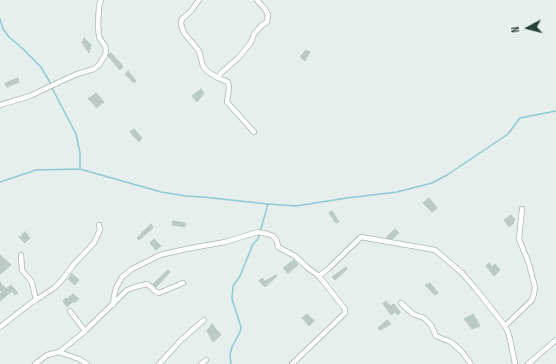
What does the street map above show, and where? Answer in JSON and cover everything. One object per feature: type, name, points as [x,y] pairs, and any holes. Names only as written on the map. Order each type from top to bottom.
[{"type":"street","points":[[96,0],[99,6]]},
{"type":"street","points":[[0,105],[30,96],[77,74],[94,69],[99,65],[105,55],[106,50],[99,37],[97,20],[101,0]]},
{"type":"street","points":[[199,0],[191,11],[182,19],[181,23],[184,33],[199,51],[203,66],[207,71],[228,82],[228,104],[254,132]]},
{"type":"street","points":[[218,78],[221,73],[239,57],[251,42],[254,34],[267,22],[268,15],[258,0]]},
{"type":"street","points":[[505,326],[532,300],[534,294],[535,287],[529,264],[519,239],[522,209]]},
{"type":"street","points":[[0,326],[58,285],[94,243],[100,230],[99,225]]},
{"type":"street","points":[[113,305],[116,288],[122,278],[132,269],[144,262],[160,255],[225,242],[258,232],[268,234],[273,236],[277,241],[278,247],[295,256],[319,276],[345,309],[345,313],[292,364]]},
{"type":"street","points":[[319,276],[360,237],[435,250],[466,278],[505,326],[510,339],[515,364]]},
{"type":"street","points":[[20,255],[22,270],[32,282],[36,300]]},
{"type":"street","points":[[35,364],[47,355],[59,352],[73,342],[128,290],[147,284],[159,293],[183,283]]},
{"type":"street","points":[[401,303],[413,314],[424,318],[431,325],[436,336],[451,342],[462,352],[471,364]]},
{"type":"street","points":[[70,311],[85,330]]},
{"type":"street","points":[[159,364],[180,341],[204,320]]},
{"type":"street","points":[[528,364],[556,340]]},
{"type":"street","points":[[59,352],[79,359],[87,364]]},
{"type":"street","points":[[201,364],[206,360]]},
{"type":"building","points":[[84,38],[91,45],[89,53],[82,43]]},
{"type":"building","points":[[306,50],[310,52],[305,61],[300,57]]},
{"type":"building","points":[[111,53],[123,66],[120,70],[108,56]]},
{"type":"building","points":[[128,71],[136,81],[134,83],[125,74]]},
{"type":"building","points":[[18,78],[19,82],[7,87],[5,83]]},
{"type":"building","points":[[201,89],[204,93],[197,102],[192,96]]},
{"type":"building","points":[[96,93],[104,102],[96,108],[88,99]]},
{"type":"building","points":[[134,129],[142,138],[139,142],[130,132]]},
{"type":"building","points":[[429,198],[437,208],[432,212],[423,203]]},
{"type":"building","points":[[332,211],[339,222],[336,223],[329,213]]},
{"type":"building","points":[[511,215],[515,220],[509,227],[504,220]]},
{"type":"building","points":[[173,221],[185,223],[185,227],[172,225]]},
{"type":"building","points":[[151,224],[153,228],[139,240],[137,238]]},
{"type":"building","points":[[395,229],[399,233],[392,239],[386,238]]},
{"type":"building","points":[[25,232],[30,238],[25,243],[18,236],[24,238],[21,235]]},
{"type":"building","points":[[154,239],[161,246],[156,250],[150,243]]},
{"type":"building","points":[[0,255],[11,265],[0,274]]},
{"type":"building","points":[[294,260],[298,265],[288,273],[283,268]]},
{"type":"building","points":[[489,263],[492,267],[495,264],[500,270],[494,276],[486,266]]},
{"type":"building","points":[[346,267],[347,269],[335,280],[332,277]]},
{"type":"building","points":[[168,270],[170,272],[156,287],[153,284]]},
{"type":"building","points":[[72,274],[79,280],[75,285],[68,279]]},
{"type":"building","points":[[276,275],[277,276],[265,287],[259,281],[262,278],[265,281]]},
{"type":"building","points":[[0,282],[6,289],[11,285],[18,293],[15,295],[12,291],[0,301],[0,294],[2,292],[0,290]]},
{"type":"building","points":[[430,283],[438,293],[435,295],[425,285]]},
{"type":"building","points":[[73,294],[79,299],[74,303],[73,301],[67,307],[63,301]]},
{"type":"building","points":[[386,301],[390,306],[394,304],[400,312],[398,315],[395,312],[391,315],[383,304]]},
{"type":"building","points":[[307,314],[314,321],[309,326],[302,318]]},
{"type":"building","points":[[473,314],[480,326],[472,329],[464,319]]},
{"type":"building","points":[[387,320],[391,324],[380,330],[378,328]]},
{"type":"building","points":[[212,324],[221,335],[213,342],[207,331]]},
{"type":"waterway","points":[[0,19],[3,29],[9,37],[41,67],[51,84]]},
{"type":"waterway","points":[[52,88],[76,134],[80,153],[80,169]]},
{"type":"waterway","points":[[0,182],[36,170],[80,169],[161,192],[186,196],[296,206],[397,192],[432,183],[447,175],[508,134],[520,118],[556,111]]},
{"type":"waterway","points":[[231,364],[230,355],[232,347],[241,327],[232,299],[233,286],[240,276],[253,244],[258,239],[268,204]]}]
